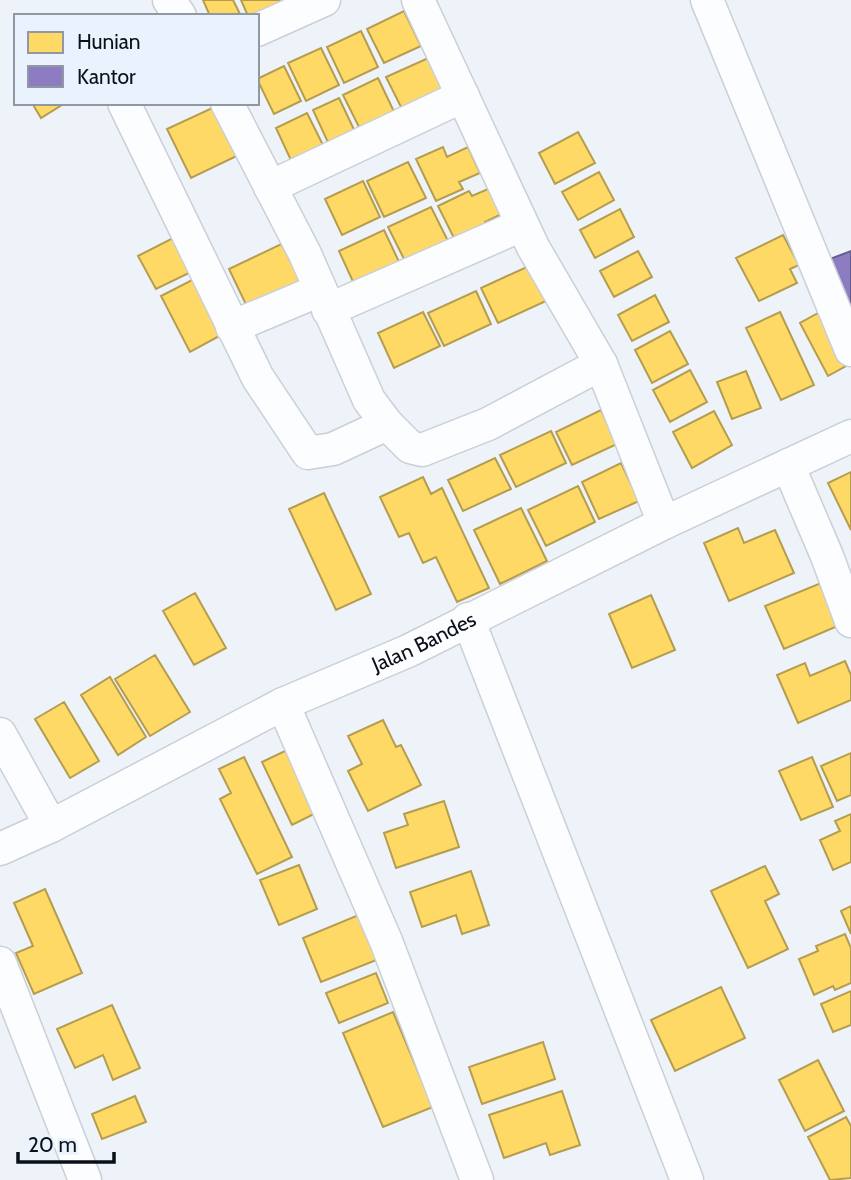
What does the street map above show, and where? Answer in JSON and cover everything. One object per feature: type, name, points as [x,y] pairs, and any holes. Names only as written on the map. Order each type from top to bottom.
[{"type":"street","points":[[259,29],[324,0]]},
{"type":"street","points":[[418,0],[522,225],[601,364],[664,523]]},
{"type":"street","points":[[707,0],[851,350]]},
{"type":"street","points":[[270,187],[463,96]]},
{"type":"street","points":[[125,105],[258,378],[308,453],[333,449],[387,425]]},
{"type":"street","points":[[228,105],[305,254],[369,400],[387,425],[410,447],[422,450],[488,424],[601,364]]},
{"type":"street","points":[[232,327],[324,300],[522,225]]},
{"type":"street","name":"Jalan Bandes","points":[[0,849],[51,826],[283,704],[408,651],[664,523],[851,436]]},
{"type":"street","points":[[788,465],[851,621]]},
{"type":"street","points":[[468,619],[687,1180]]},
{"type":"street","points":[[283,704],[386,940],[478,1180]]},
{"type":"street","points":[[0,734],[51,826]]},
{"type":"street","points":[[0,962],[85,1180]]},
{"type":"building: Hunian","points":[[203,0],[233,0],[240,14],[209,14]]},
{"type":"building: Hunian","points":[[241,0],[280,0],[283,6],[259,15],[247,14]]},
{"type":"building: Hunian","points":[[404,11],[421,46],[384,63],[367,29]]},
{"type":"building: Hunian","points":[[361,31],[378,67],[344,83],[327,47]]},
{"type":"building: Hunian","points":[[321,48],[339,85],[306,101],[288,63]]},
{"type":"building: Hunian","points":[[435,55],[452,90],[404,113],[386,77]]},
{"type":"building: Hunian","points":[[284,66],[301,101],[274,114],[259,78]]},
{"type":"building: Hunian","points":[[378,78],[398,120],[364,137],[343,95]]},
{"type":"building: Hunian","points":[[339,98],[358,138],[332,151],[313,110]]},
{"type":"building: Hunian","points":[[33,105],[62,105],[41,118]]},
{"type":"building: Hunian","points":[[224,105],[247,151],[191,178],[167,129]]},
{"type":"building: Hunian","points":[[307,113],[327,153],[295,169],[276,128]]},
{"type":"building: Hunian","points":[[578,132],[595,163],[555,184],[539,153]]},
{"type":"building: Hunian","points":[[443,147],[447,157],[468,147],[480,173],[459,182],[463,189],[436,201],[416,159]]},
{"type":"building: Hunian","points":[[408,162],[426,198],[384,217],[367,181]]},
{"type":"building: Hunian","points":[[599,172],[614,200],[578,220],[562,192]]},
{"type":"building: Hunian","points":[[363,181],[380,217],[342,235],[325,199]]},
{"type":"building: Hunian","points":[[495,186],[508,211],[485,222],[487,227],[456,242],[438,206],[469,191],[472,196]]},
{"type":"building: Hunian","points":[[431,207],[449,243],[406,263],[388,227]]},
{"type":"building: Hunian","points":[[620,209],[634,237],[595,258],[580,230]]},
{"type":"building: Hunian","points":[[384,230],[400,264],[355,286],[339,251]]},
{"type":"building: Hunian","points":[[783,235],[799,265],[790,269],[797,283],[759,301],[736,258]]},
{"type":"building: Hunian","points":[[175,237],[193,271],[156,289],[138,256]]},
{"type":"building: Hunian","points":[[294,238],[316,285],[251,315],[229,269]]},
{"type":"building: Hunian","points":[[638,251],[652,277],[614,297],[600,271]]},
{"type":"building: Hunian","points":[[529,266],[546,301],[498,323],[481,288]]},
{"type":"building: Hunian","points":[[194,279],[223,334],[190,352],[161,296]]},
{"type":"building: Hunian","points":[[476,291],[491,324],[444,346],[428,313]]},
{"type":"building: Hunian","points":[[655,295],[669,322],[632,341],[618,315]]},
{"type":"building: Hunian","points":[[423,312],[440,346],[394,368],[378,333]]},
{"type":"building: Hunian","points":[[780,312],[814,385],[781,400],[746,328]]},
{"type":"building: Hunian","points":[[818,313],[846,366],[828,376],[800,323]]},
{"type":"building: Hunian","points":[[670,331],[688,364],[652,383],[635,350]]},
{"type":"building: Hunian","points":[[690,370],[707,402],[670,422],[653,390]]},
{"type":"building: Hunian","points":[[746,371],[761,408],[732,419],[717,382]]},
{"type":"building: Hunian","points":[[601,410],[617,444],[572,465],[556,432]]},
{"type":"building: Hunian","points":[[714,411],[732,445],[692,468],[673,432]]},
{"type":"building: Hunian","points":[[551,431],[566,463],[516,487],[500,455]]},
{"type":"building: Hunian","points":[[495,458],[511,489],[463,511],[448,480]]},
{"type":"building: Hunian","points":[[621,463],[639,501],[599,519],[582,482]]},
{"type":"building: Hunian","points":[[851,472],[851,530],[828,483]]},
{"type":"building: Hunian","points":[[423,477],[431,494],[442,488],[489,588],[457,602],[436,557],[423,563],[409,533],[399,537],[380,497]]},
{"type":"building: Hunian","points":[[578,486],[595,522],[546,546],[528,510]]},
{"type":"building: Hunian","points":[[324,493],[371,594],[336,610],[289,509]]},
{"type":"building: Hunian","points":[[521,508],[547,561],[500,584],[474,530]]},
{"type":"building: Hunian","points":[[738,528],[744,543],[775,530],[794,573],[729,601],[704,543]]},
{"type":"building: Hunian","points":[[821,583],[840,625],[784,649],[765,606]]},
{"type":"building: Hunian","points":[[195,593],[226,648],[194,665],[163,611]]},
{"type":"building: Hunian","points":[[651,595],[675,650],[632,668],[609,614]]},
{"type":"building: Hunian","points":[[155,655],[190,712],[150,736],[115,679]]},
{"type":"building: Hunian","points":[[845,661],[851,675],[851,700],[798,723],[777,675],[805,663],[810,676]]},
{"type":"building: Hunian","points":[[110,677],[146,737],[118,755],[81,695]]},
{"type":"building: Hunian","points":[[64,702],[99,761],[70,778],[35,719]]},
{"type":"building: Hunian","points":[[383,720],[396,747],[401,745],[421,785],[368,811],[348,771],[362,764],[348,736]]},
{"type":"building: Hunian","points":[[289,749],[320,811],[292,825],[262,762]]},
{"type":"building: Hunian","points":[[851,753],[851,795],[837,801],[821,766]]},
{"type":"building: Hunian","points":[[244,757],[292,857],[257,874],[220,799],[231,793],[219,769]]},
{"type":"building: Hunian","points":[[812,757],[833,807],[801,820],[779,771]]},
{"type":"building: Hunian","points":[[444,801],[459,847],[396,868],[384,833],[408,825],[404,814]]},
{"type":"building: Hunian","points":[[851,814],[851,862],[833,870],[820,840],[840,831],[835,821]]},
{"type":"building: Hunian","points":[[299,865],[317,909],[279,925],[260,880]]},
{"type":"building: Hunian","points":[[765,866],[779,894],[765,901],[788,949],[748,968],[711,891]]},
{"type":"building: Hunian","points":[[471,871],[489,925],[462,934],[456,915],[422,927],[410,892]]},
{"type":"building: Hunian","points":[[45,889],[82,973],[34,994],[16,953],[33,946],[14,903]]},
{"type":"building: Hunian","points":[[851,906],[851,934],[841,911]]},
{"type":"building: Hunian","points":[[361,914],[379,959],[321,982],[303,938]]},
{"type":"building: Hunian","points":[[845,934],[851,948],[851,983],[835,990],[833,986],[814,995],[799,959],[818,951],[816,946]]},
{"type":"building: Hunian","points":[[376,973],[388,1003],[339,1023],[326,993]]},
{"type":"building: Hunian","points":[[721,987],[745,1038],[675,1071],[651,1020]]},
{"type":"building: Hunian","points":[[851,991],[851,1025],[833,1032],[821,1004]]},
{"type":"building: Hunian","points":[[112,1005],[140,1068],[113,1080],[103,1055],[75,1068],[57,1029]]},
{"type":"building: Hunian","points":[[393,1012],[433,1107],[383,1127],[343,1033]]},
{"type":"building: Hunian","points":[[543,1042],[555,1079],[482,1104],[469,1067]]},
{"type":"building: Hunian","points":[[818,1060],[844,1111],[805,1131],[779,1080]]},
{"type":"building: Hunian","points":[[562,1091],[580,1145],[550,1155],[546,1143],[504,1158],[489,1115]]},
{"type":"building: Hunian","points":[[135,1096],[146,1122],[102,1139],[92,1114]]},
{"type":"building: Hunian","points":[[846,1117],[851,1126],[851,1178],[830,1180],[808,1137]]},
{"type":"building: Kantor","points":[[851,251],[851,310],[830,259]]}]
